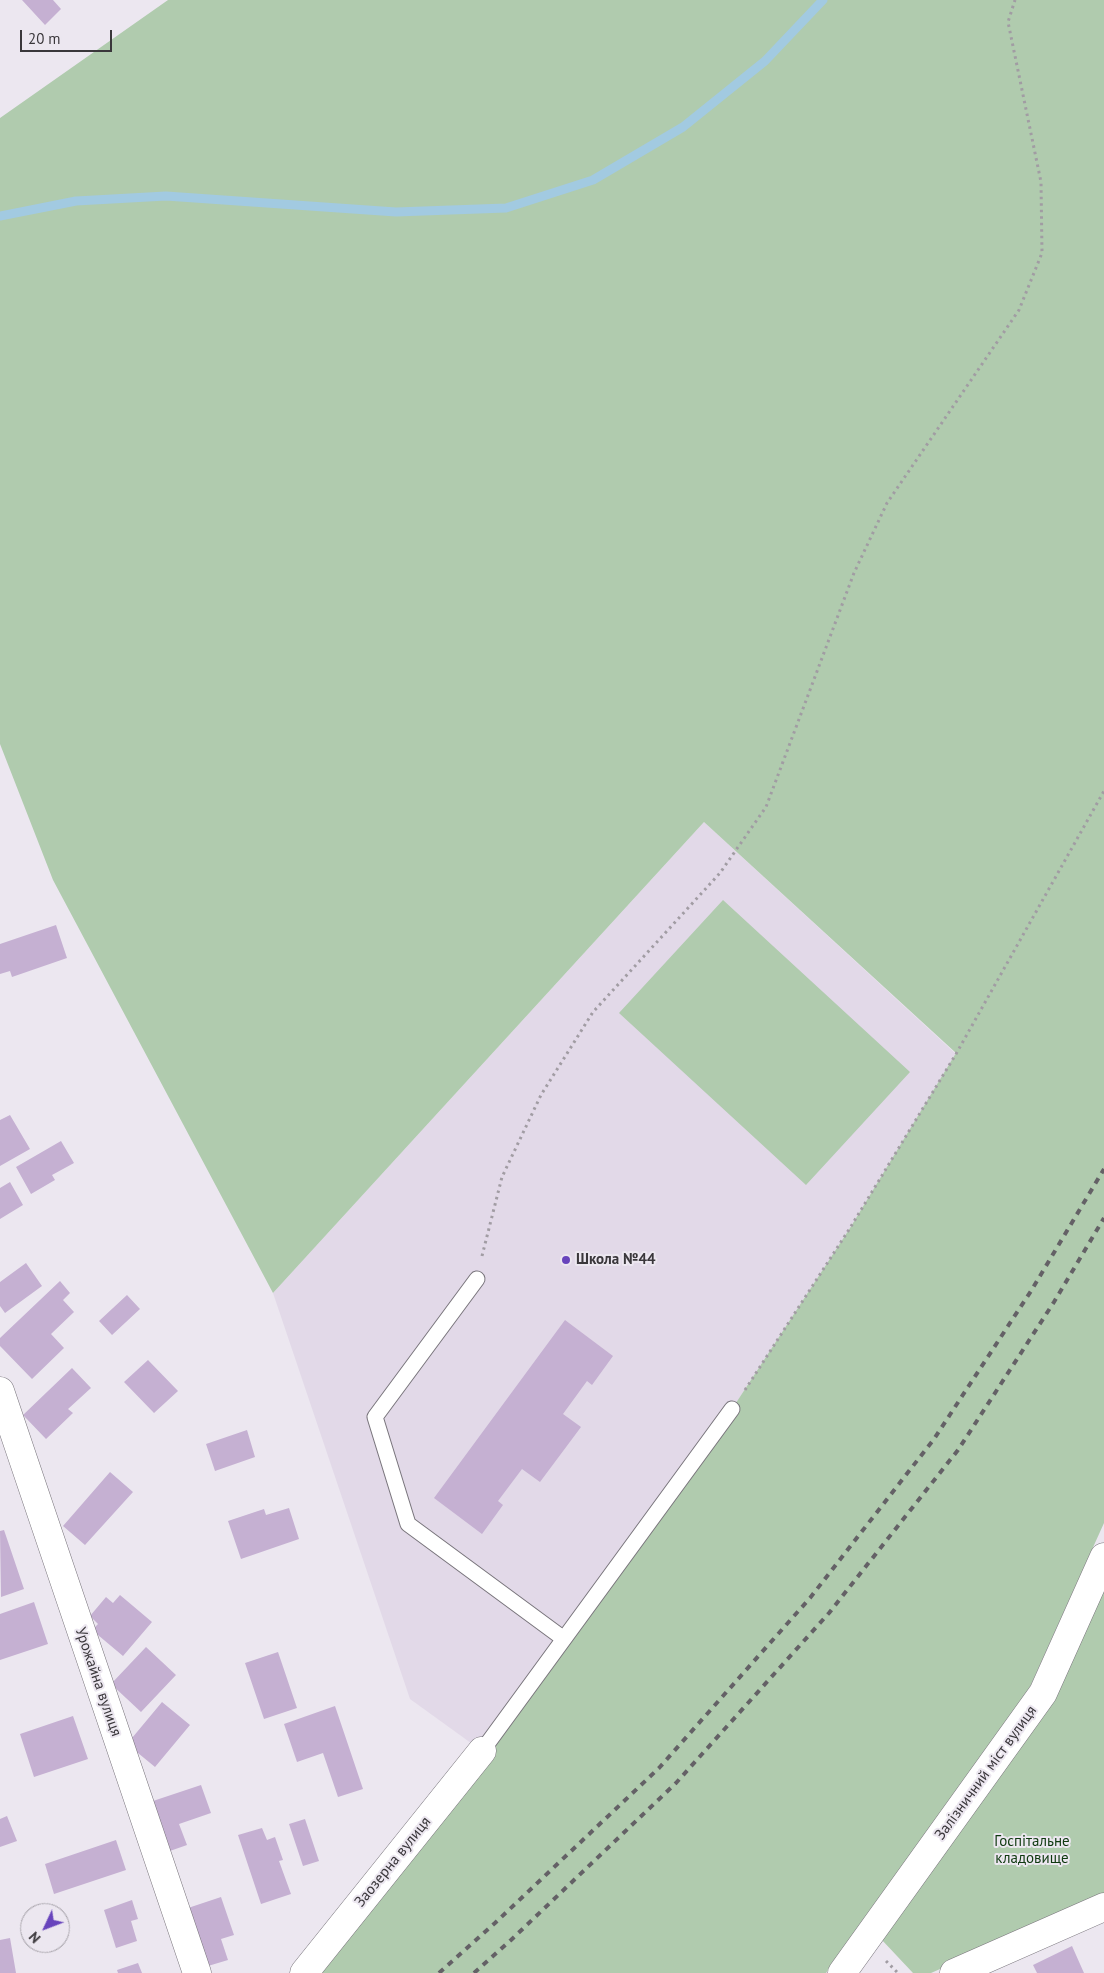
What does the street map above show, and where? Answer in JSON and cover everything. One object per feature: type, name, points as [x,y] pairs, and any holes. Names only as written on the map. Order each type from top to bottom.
[{"type":"street","name":"Урожайна вулиця","points":[[0,1391],[197,1973]]},
{"type":"street","name":"Залізничний міст вулиця","points":[[842,1973],[1043,1694],[1104,1557]]},
{"type":"street","name":"Заозерна вулиця","points":[[304,1973],[482,1751]]},
{"type":"street","points":[[954,1973],[1104,1908]]},
{"type":"lane","points":[[477,1279],[375,1417],[408,1524],[564,1639]]},
{"type":"lane","points":[[482,1751],[732,1410]]},
{"type":"path","points":[[477,1279],[502,1177],[541,1095],[593,1012],[720,873],[766,807],[854,573],[887,504],[1019,310],[1042,253],[1041,182],[1008,22],[1015,0]]},
{"type":"path","points":[[732,1410],[850,1228],[956,1054],[1104,790]]},
{"type":"shaded area","name":"Школа №44","points":[[704,822],[956,1054],[850,1228],[732,1409],[482,1751],[410,1699],[273,1293]]},
{"type":"green space","points":[[168,0],[1104,0],[1104,1523],[1030,1687],[826,1973],[304,1973],[732,1409],[850,1228],[956,1053],[704,822],[273,1293],[53,880],[0,744],[0,118]]},
{"type":"green space","points":[[723,900],[910,1072],[806,1185],[619,1013]]},
{"type":"green space","name":"Госпітальне кладовище","points":[[1104,1587],[1104,1897],[931,1973],[913,1973],[881,1939]]},
{"type":"building","points":[[22,0],[53,0],[61,9],[45,25]]},
{"type":"building","points":[[56,925],[67,958],[12,977],[10,971],[0,974],[0,944]]},
{"type":"building","points":[[10,1115],[30,1149],[0,1166],[0,1120]]},
{"type":"building","points":[[61,1141],[74,1163],[52,1175],[55,1180],[31,1194],[16,1167]]},
{"type":"building","points":[[10,1182],[23,1205],[0,1219],[0,1188]]},
{"type":"building","points":[[26,1263],[42,1286],[5,1313],[0,1306],[0,1282]]},
{"type":"building","points":[[60,1281],[70,1293],[63,1300],[74,1312],[51,1334],[64,1348],[32,1379],[0,1346],[0,1338]]},
{"type":"building","points":[[127,1295],[140,1309],[112,1335],[99,1321]]},
{"type":"building","points":[[565,1320],[613,1356],[592,1385],[587,1381],[563,1414],[581,1427],[540,1482],[522,1469],[498,1501],[503,1505],[482,1534],[434,1498]]},
{"type":"building","points":[[148,1360],[178,1391],[154,1413],[124,1382]]},
{"type":"building","points":[[72,1368],[91,1388],[68,1409],[73,1413],[46,1439],[23,1415]]},
{"type":"building","points":[[247,1430],[255,1457],[215,1471],[206,1444]]},
{"type":"building","points":[[110,1472],[133,1492],[85,1545],[63,1526]]},
{"type":"building","points":[[289,1508],[299,1539],[241,1559],[228,1521],[264,1509],[266,1515]]},
{"type":"building","points":[[4,1530],[24,1589],[1,1597],[0,1531]]},
{"type":"building","points":[[120,1595],[152,1622],[123,1656],[92,1630],[98,1624],[90,1616],[106,1597],[113,1603]]},
{"type":"building","points":[[34,1602],[48,1644],[0,1660],[0,1614]]},
{"type":"building","points":[[146,1647],[176,1675],[141,1712],[111,1684]]},
{"type":"building","points":[[278,1652],[297,1708],[264,1719],[245,1663]]},
{"type":"building","points":[[162,1702],[190,1725],[155,1767],[127,1744]]},
{"type":"building","points":[[335,1706],[363,1789],[338,1797],[323,1753],[297,1762],[284,1724]]},
{"type":"building","points":[[73,1716],[88,1759],[34,1777],[20,1734]]},
{"type":"building","points":[[201,1785],[211,1813],[179,1824],[187,1845],[167,1852],[150,1802]]},
{"type":"building","points":[[7,1816],[17,1841],[0,1847],[0,1819]]},
{"type":"building","points":[[305,1819],[319,1861],[303,1866],[289,1824]]},
{"type":"building","points":[[262,1828],[267,1840],[275,1837],[283,1860],[279,1861],[291,1894],[261,1904],[238,1835]]},
{"type":"building","points":[[116,1840],[126,1870],[54,1894],[45,1864]]},
{"type":"building","points":[[221,1897],[234,1935],[221,1939],[228,1960],[208,1966],[188,1908]]},
{"type":"building","points":[[132,1900],[138,1919],[131,1921],[137,1941],[116,1948],[104,1910]]},
{"type":"building","points":[[10,1938],[16,1973],[0,1973],[0,1940]]},
{"type":"building","points":[[1072,1946],[1084,1973],[1037,1973],[1033,1965]]},
{"type":"building","points":[[138,1963],[142,1973],[118,1973],[117,1970]]},
{"type":"waterway","points":[[0,216],[76,201],[166,196],[396,212],[506,208],[593,180],[683,127],[765,61],[823,0]]},
{"type":"railway","points":[[439,1973],[495,1923],[659,1768],[810,1598],[934,1439],[1031,1291],[1104,1169]]},
{"type":"railway","points":[[474,1973],[676,1783],[829,1613],[958,1450],[1054,1302],[1104,1218]]},
{"type":"place","name":"Школа №44","points":[[566,1260]]}]
